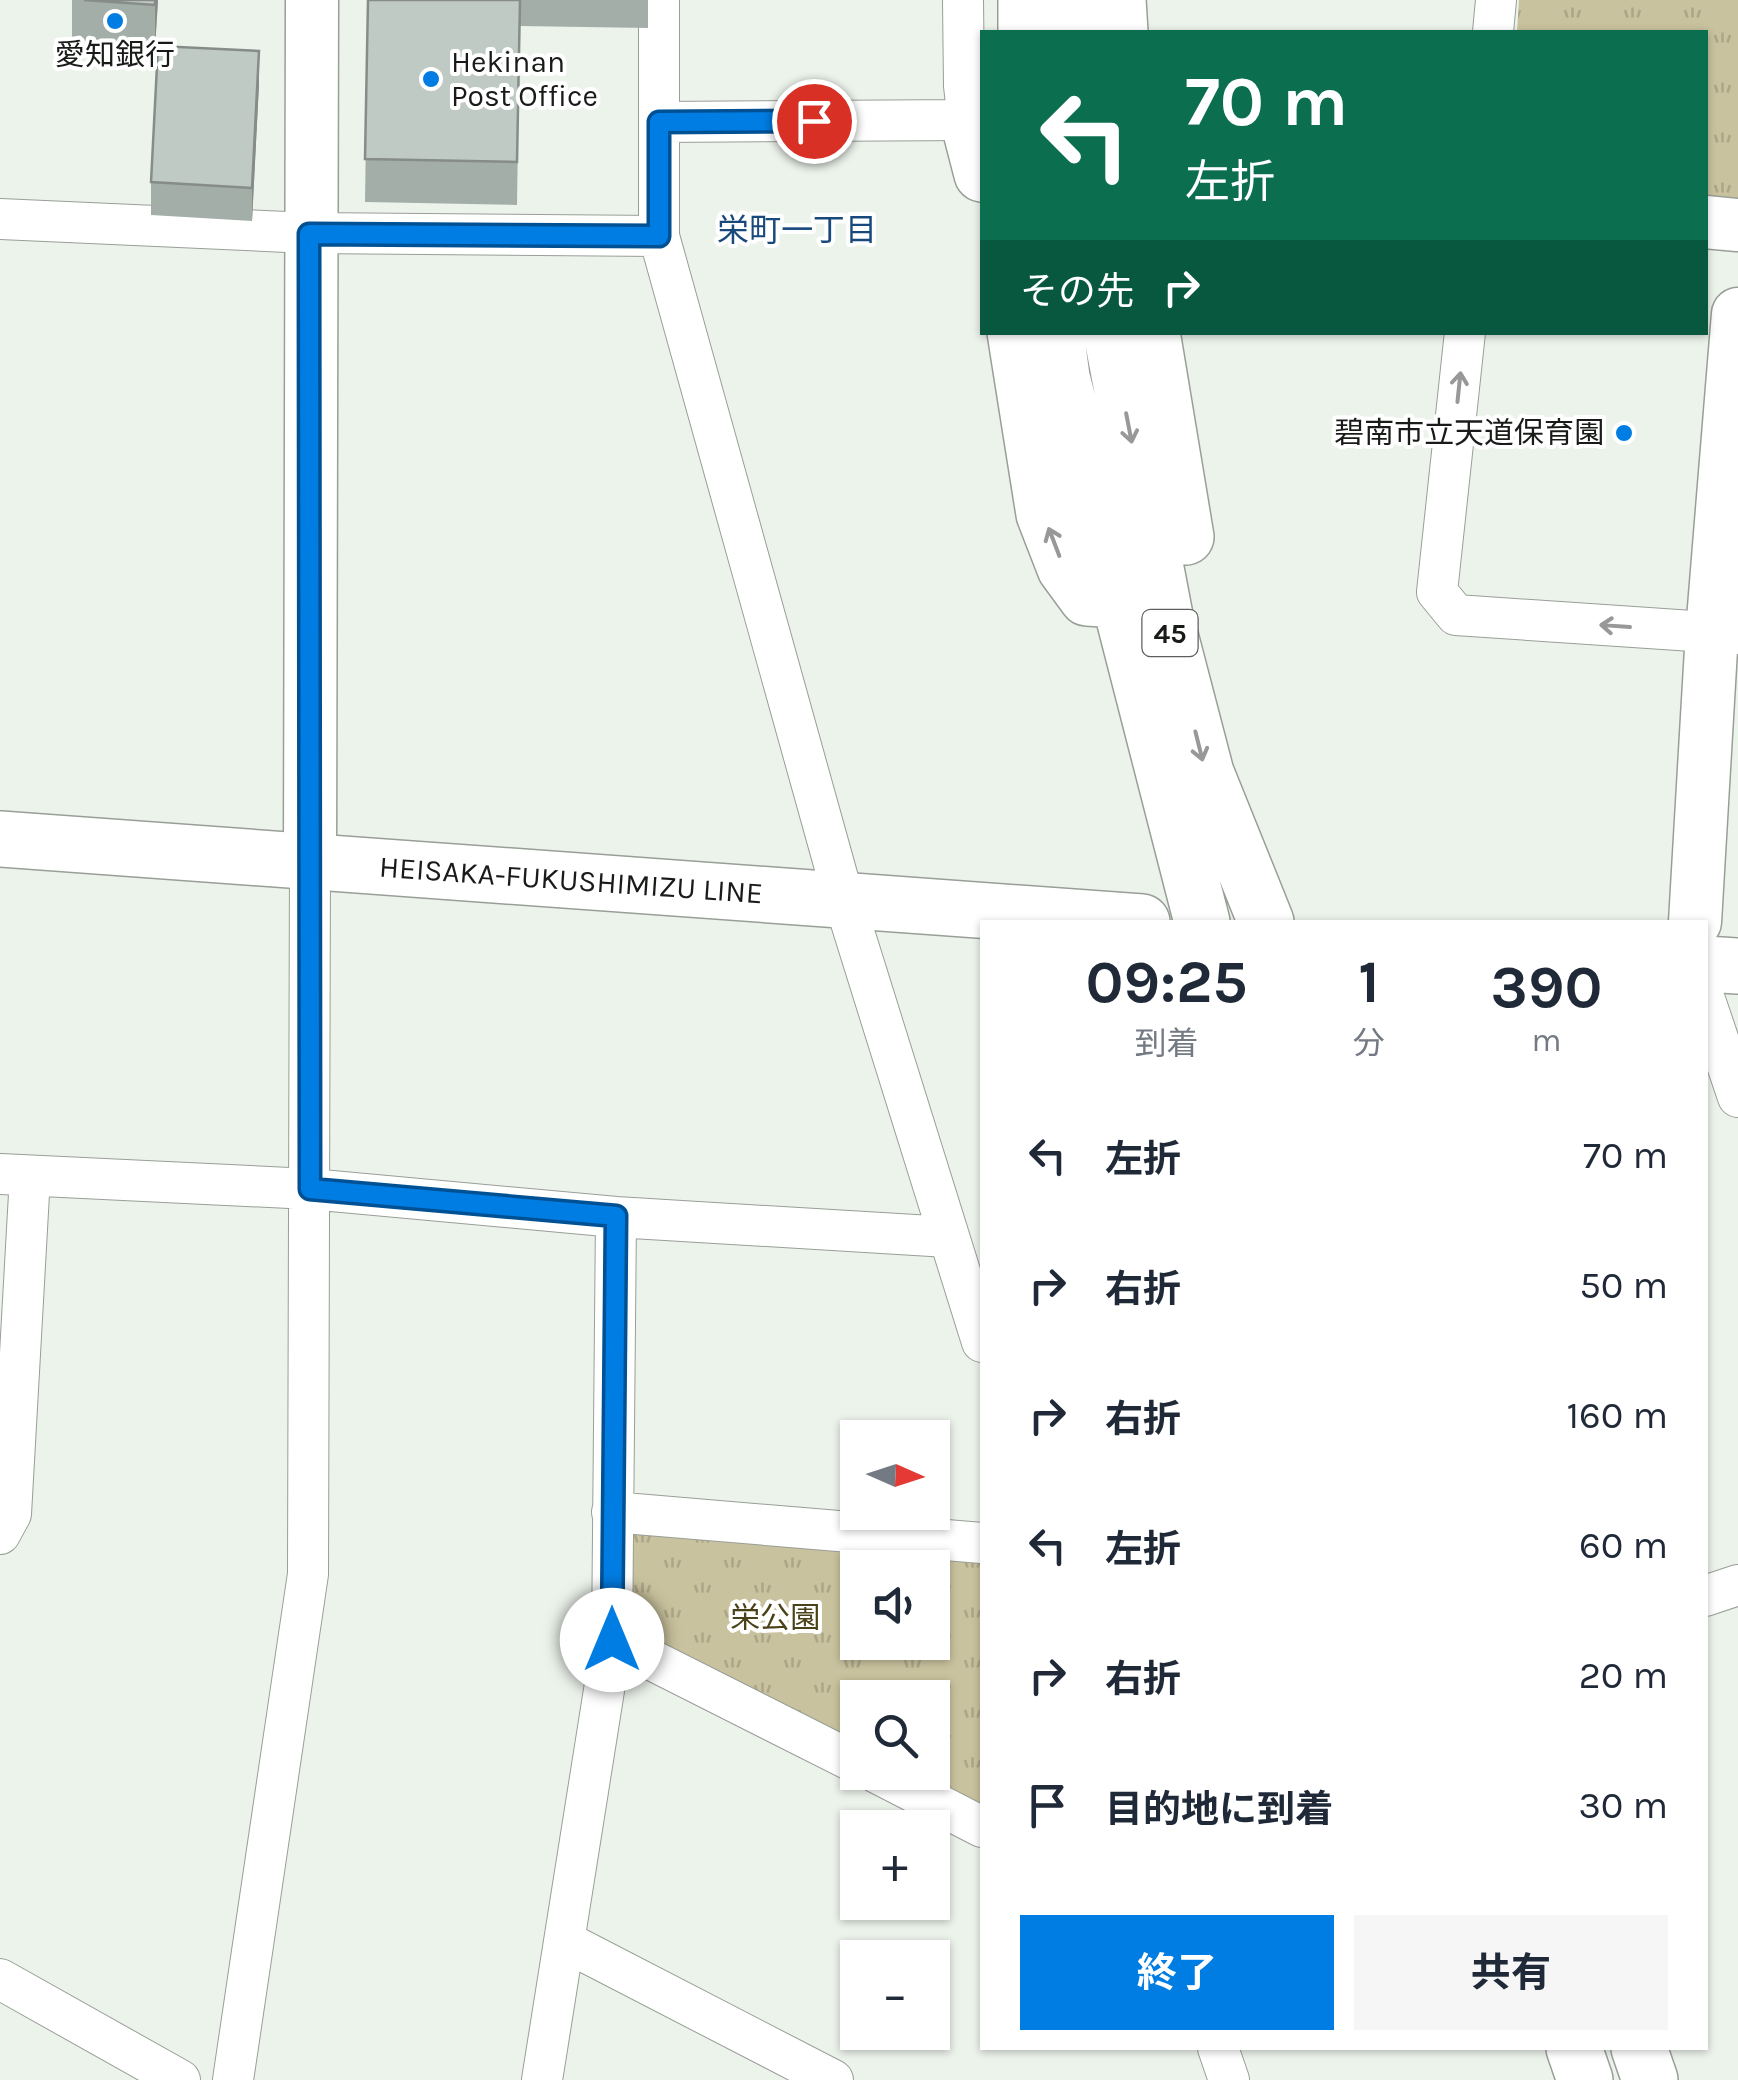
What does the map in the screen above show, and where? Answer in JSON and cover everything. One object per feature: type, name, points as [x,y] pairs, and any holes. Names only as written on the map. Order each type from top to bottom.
[{"type":"main road","points":[[1026,0],[1026,30]]},
{"type":"main road","points":[[1072,0],[1074,30]]},
{"type":"main road","points":[[1118,0],[1120,30]]},
{"type":"main road","points":[[968,120],[980,166]]},
{"type":"main road","points":[[1015,335],[1044,514],[1064,568],[1086,598],[1140,600],[1186,539],[1152,335]]},
{"type":"main road","name":"45","points":[[1056,335],[1062,377],[1140,600],[1265,920]]},
{"type":"main road","name":"45","points":[[1111,335],[1140,600],[1202,920]]},
{"type":"main road","name":"HEISAKA-FUKUSHIMIZU LINE","points":[[0,840],[1115,920]]},
{"type":"main road","points":[[1708,964],[1738,966]]},
{"type":"main road","points":[[1575,2050],[1585,2080]]},
{"type":"main road","points":[[1640,2050],[1650,2080]]},
{"type":"street","points":[[232,2080],[308,1574],[312,0]]},
{"type":"street","points":[[659,0],[659,236],[844,900],[980,1336]]},
{"type":"street","points":[[659,122],[968,120],[963,0]]},
{"type":"street","points":[[1493,30],[1496,0]]},
{"type":"street","points":[[0,219],[309,234],[659,236]]},
{"type":"street","points":[[1708,222],[1738,225]]},
{"type":"street","points":[[1695,920],[1725,633],[1738,314]]},
{"type":"street","points":[[1465,335],[1437,592],[1444,604],[1456,615],[1725,633]]},
{"type":"street","points":[[1708,1009],[1738,1097]]},
{"type":"street","points":[[0,1534],[11,1514],[15,1175],[310,1189],[616,1216],[948,1237]]},
{"type":"street","points":[[542,2080],[612,1640],[616,1216]]},
{"type":"street","points":[[612,1512],[980,1542]]},
{"type":"street","points":[[1708,1595],[1738,1585]]},
{"type":"street","points":[[612,1640],[840,1755]]},
{"type":"street","points":[[911,1790],[980,1825]]},
{"type":"street","points":[[564,1942],[833,2080]]},
{"type":"street","points":[[0,1979],[180,2080]]},
{"type":"street","points":[[1219,2050],[1229,2080]]},
{"type":"green space","points":[[1519,0],[1738,0],[1738,209],[1708,207],[1708,30],[1517,30]]},
{"type":"green space","name":"栄公園","points":[[621,1526],[980,1552],[980,1813],[934,1790],[950,1790],[950,1680],[840,1680],[840,1742],[623,1632]]},
{"type":"building","points":[[84,0],[155,0],[155,5]]},
{"type":"building","points":[[368,0],[520,0],[517,162],[365,159]]},
{"type":"building","points":[[158,46],[259,51],[252,188],[151,182]]},
{"type":"place","name":"愛知銀行","points":[[115,21]]},
{"type":"place","name":"Hekinan Post Office","points":[[431,79]]},
{"type":"place","name":"碧南市立天道保育園","points":[[1624,433]]},
{"type":"district","name":"栄町一丁目","points":[[797,230]]},
{"type":"route","points":[[612,1640],[616,1216],[310,1189],[309,234],[659,236],[659,122],[814,121]]}]
